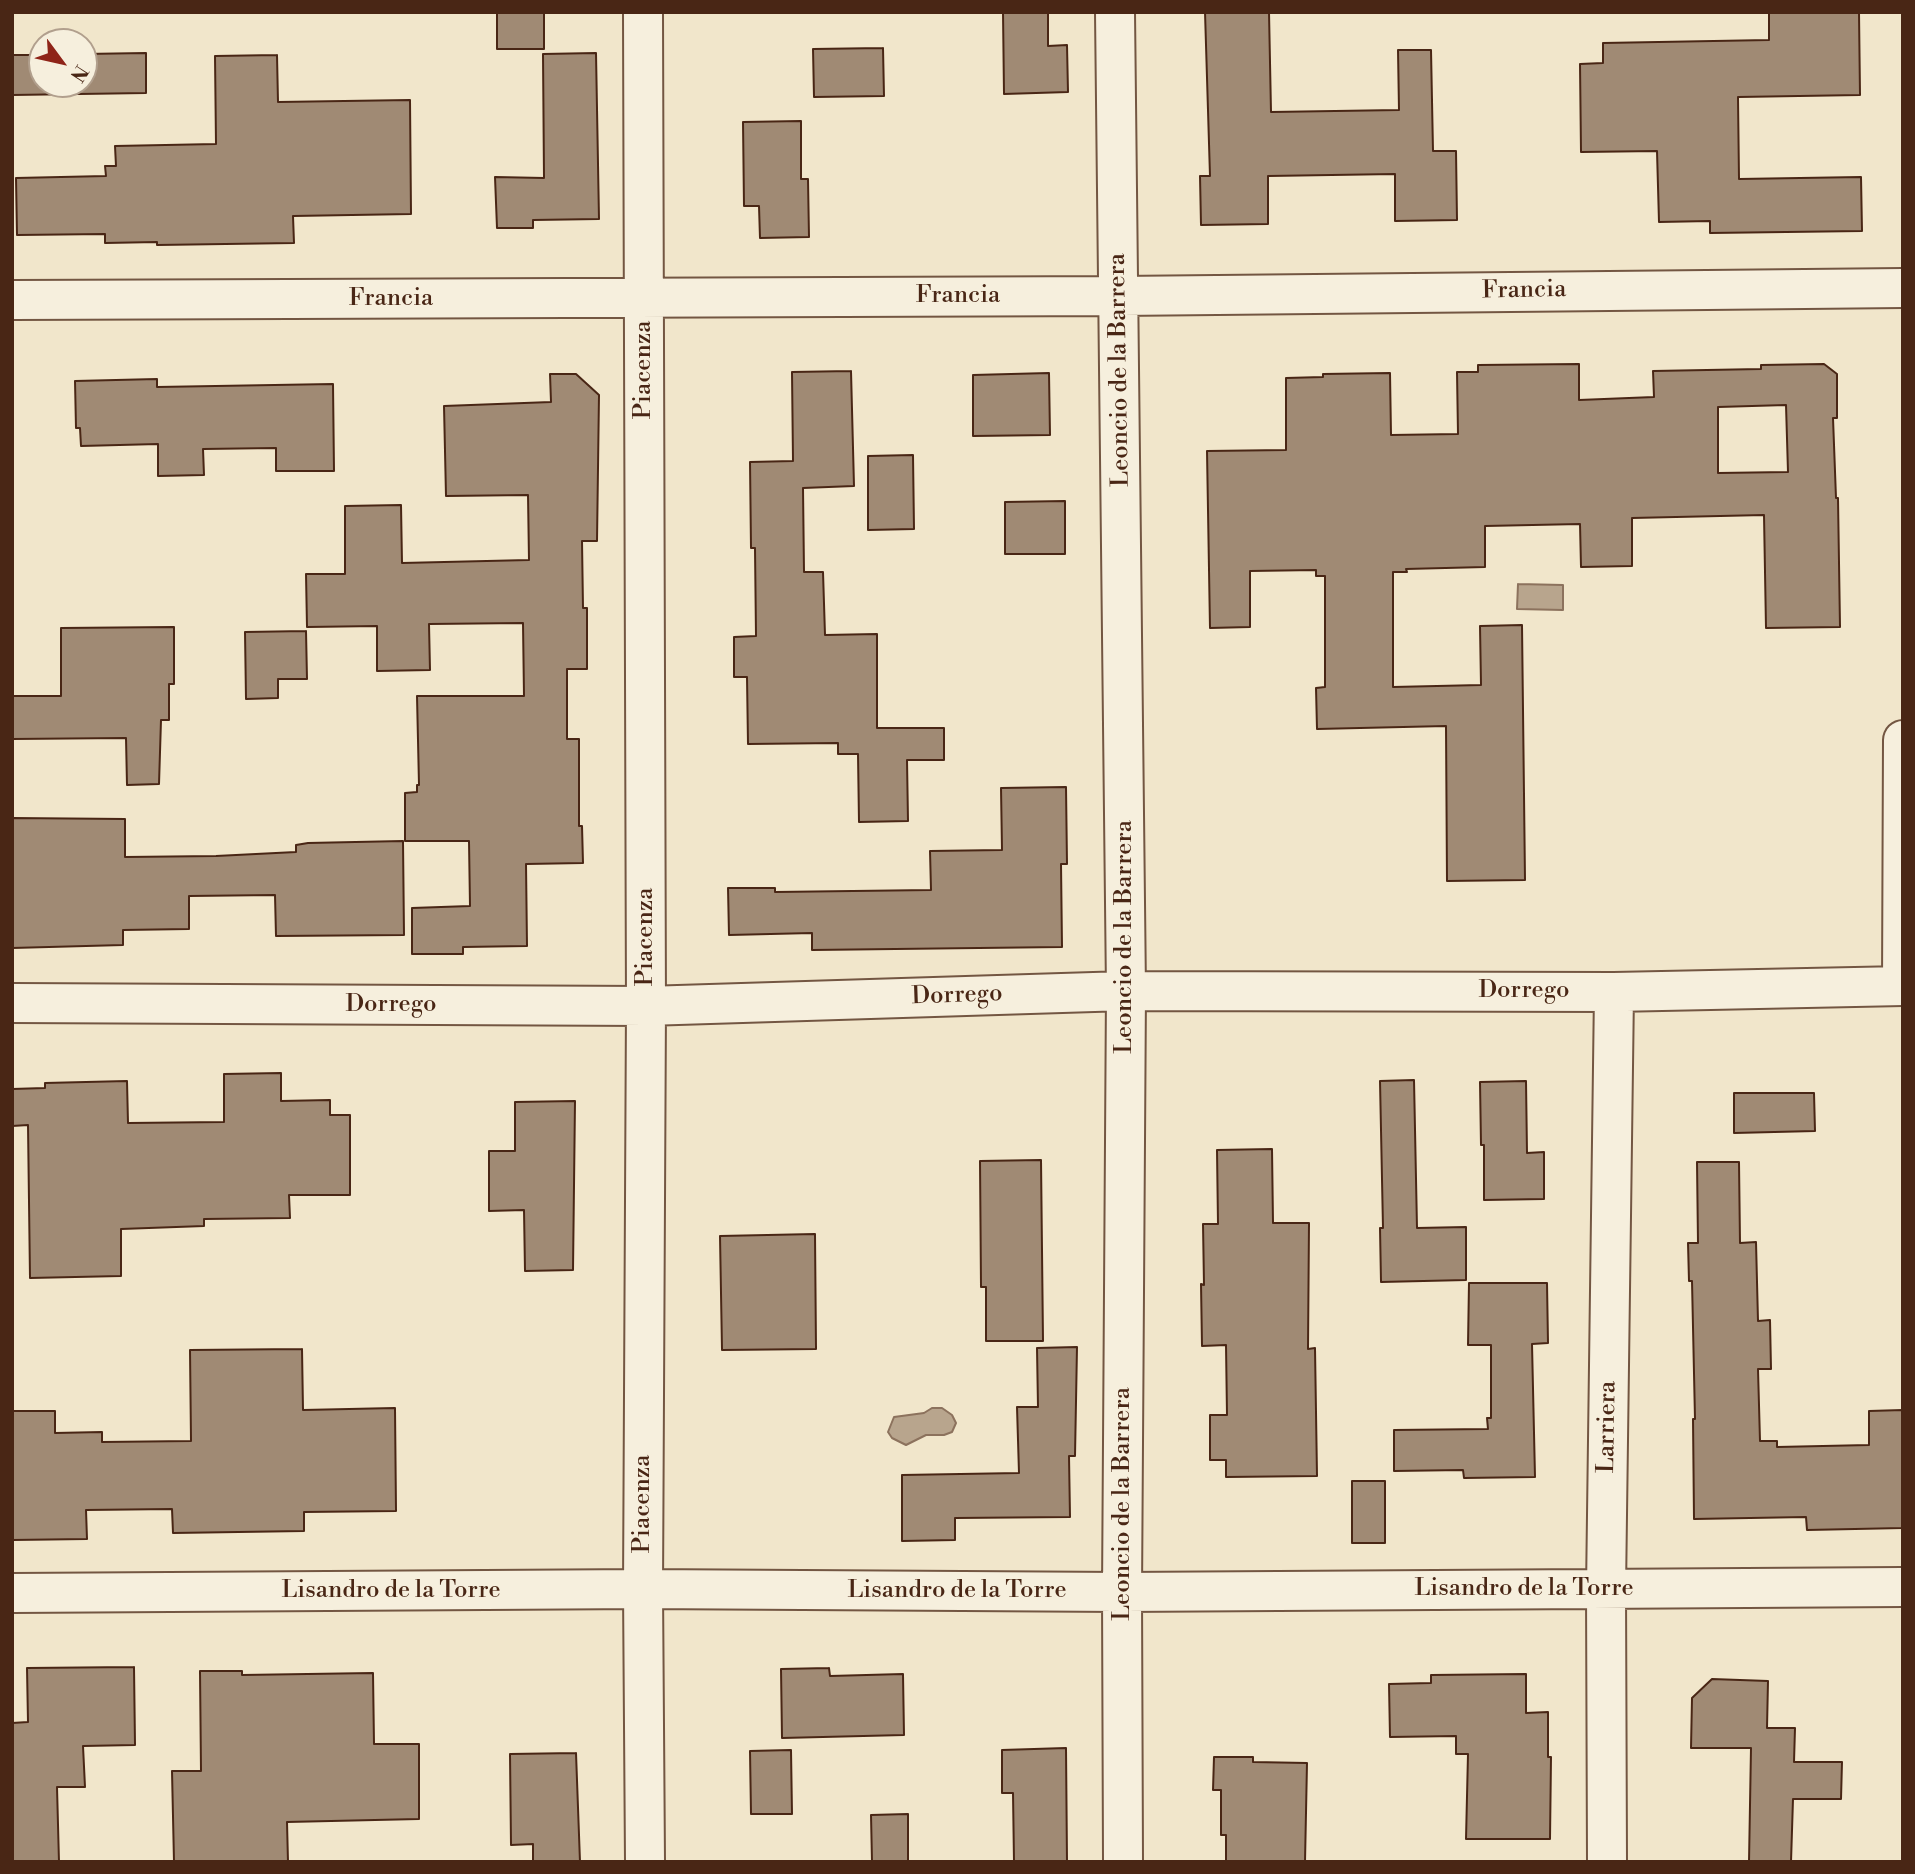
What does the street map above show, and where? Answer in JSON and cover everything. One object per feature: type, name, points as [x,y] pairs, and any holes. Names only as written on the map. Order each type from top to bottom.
[{"type":"street","name":"Piacenza","points":[[643,12],[645,1862]]},
{"type":"street","name":"Leoncio de la Barrera","points":[[1115,12],[1126,991],[1123,1862]]},
{"type":"street","name":"Francia","points":[[12,300],[1119,296],[1903,288]]},
{"type":"street","points":[[1902,986],[1903,740]]},
{"type":"street","name":"Dorrego","points":[[12,1003],[646,1006],[1126,991],[1614,992],[1902,986]]},
{"type":"street","name":"Larriera","points":[[1607,1862],[1606,1589],[1614,992]]},
{"type":"street","name":"Lisandro de la Torre","points":[[12,1593],[643,1589],[1122,1592],[1903,1587]]},
{"type":"shaded area","points":[[1518,584],[1563,585],[1563,610],[1517,609]]},
{"type":"shaded area","points":[[932,1408],[942,1408],[952,1415],[956,1423],[952,1432],[926,1435],[906,1445],[892,1438],[888,1432],[894,1417],[924,1413]]},
{"type":"building","points":[[497,12],[544,12],[544,49],[497,49]]},
{"type":"building","points":[[1003,12],[1048,12],[1048,46],[1067,45],[1068,92],[1004,94]]},
{"type":"building","points":[[1205,12],[1269,12],[1271,112],[1399,110],[1398,50],[1431,50],[1433,151],[1456,151],[1457,220],[1395,221],[1395,174],[1268,176],[1268,224],[1201,225],[1200,176],[1210,176]]},
{"type":"building","points":[[1769,12],[1859,12],[1860,95],[1738,97],[1739,179],[1861,177],[1862,231],[1710,233],[1710,221],[1659,222],[1657,151],[1581,152],[1580,64],[1603,63],[1603,43],[1769,40]]},
{"type":"building","points":[[883,48],[884,96],[814,97],[813,49]]},
{"type":"building","points":[[146,53],[146,93],[98,94],[98,54]]},
{"type":"building","points":[[596,53],[599,219],[533,220],[533,228],[497,228],[495,177],[544,178],[543,54]]},
{"type":"building","points":[[12,55],[28,55],[28,95],[12,95]]},
{"type":"building","points":[[277,55],[278,102],[410,100],[411,214],[293,216],[294,243],[157,245],[157,242],[105,243],[105,234],[17,235],[16,178],[106,176],[105,166],[116,166],[115,146],[216,144],[215,56]]},
{"type":"building","points":[[801,121],[801,179],[808,179],[809,237],[760,238],[759,206],[744,206],[743,122]]},
{"type":"building","points":[[1579,364],[1579,400],[1654,397],[1653,371],[1761,369],[1761,365],[1824,364],[1837,374],[1837,418],[1833,418],[1838,498],[1840,627],[1766,628],[1764,515],[1632,518],[1632,566],[1581,567],[1580,524],[1485,526],[1485,567],[1406,569],[1407,572],[1393,572],[1393,687],[1481,685],[1480,626],[1522,625],[1525,880],[1447,881],[1446,726],[1317,729],[1316,688],[1325,687],[1325,576],[1316,576],[1316,570],[1250,571],[1250,627],[1210,628],[1207,451],[1286,450],[1286,378],[1323,377],[1323,374],[1390,373],[1391,435],[1458,434],[1457,372],[1478,372],[1478,365]],"holes":[[[1786,405],[1788,472],[1718,473],[1718,407]]]},
{"type":"building","points":[[851,371],[854,486],[803,488],[804,572],[823,572],[825,635],[877,634],[877,728],[944,728],[944,760],[907,760],[908,821],[859,822],[858,754],[838,754],[838,743],[748,744],[747,677],[734,677],[734,637],[756,636],[750,462],[793,461],[792,372]]},
{"type":"building","points":[[1049,373],[1050,435],[973,436],[973,375]]},
{"type":"building","points":[[550,374],[576,374],[599,395],[597,541],[582,541],[583,608],[587,608],[587,669],[567,669],[567,739],[579,739],[579,826],[582,826],[583,863],[526,864],[527,946],[463,947],[463,954],[412,954],[412,908],[470,906],[469,841],[405,841],[405,793],[417,792],[419,785],[417,696],[524,696],[523,623],[429,624],[430,670],[377,671],[377,626],[307,627],[306,574],[345,574],[345,506],[401,505],[402,563],[529,560],[528,495],[446,496],[444,406],[551,402]]},
{"type":"building","points":[[157,379],[157,387],[333,384],[334,471],[276,471],[276,448],[203,449],[204,475],[158,476],[158,444],[81,446],[80,428],[76,428],[75,381]]},
{"type":"building","points":[[913,455],[914,529],[868,530],[868,456]]},
{"type":"building","points":[[1065,501],[1065,554],[1005,554],[1005,502]]},
{"type":"building","points":[[174,627],[174,684],[169,684],[169,720],[161,720],[159,784],[127,785],[126,738],[12,739],[12,696],[61,696],[61,628]]},
{"type":"building","points":[[306,631],[307,679],[278,679],[278,698],[246,699],[245,632]]},
{"type":"building","points":[[1066,787],[1067,864],[1061,864],[1062,947],[812,950],[812,933],[729,935],[728,888],[775,888],[775,892],[931,890],[930,851],[1002,850],[1001,788]]},
{"type":"building","points":[[12,818],[125,819],[125,857],[296,852],[296,845],[308,843],[403,841],[404,935],[276,936],[275,895],[189,896],[189,929],[123,930],[123,945],[12,948]]},
{"type":"building","points":[[281,1073],[281,1101],[330,1100],[330,1115],[350,1115],[350,1195],[289,1195],[290,1218],[204,1219],[204,1226],[121,1229],[121,1276],[30,1278],[28,1125],[12,1126],[12,1089],[45,1088],[45,1083],[127,1081],[128,1123],[224,1122],[224,1074]]},
{"type":"building","points":[[1414,1080],[1417,1228],[1466,1227],[1466,1280],[1381,1282],[1380,1228],[1383,1228],[1380,1081]]},
{"type":"building","points":[[1526,1081],[1527,1153],[1544,1152],[1544,1199],[1484,1200],[1480,1082]]},
{"type":"building","points":[[1734,1093],[1814,1093],[1815,1131],[1734,1133]]},
{"type":"building","points":[[575,1101],[573,1270],[525,1271],[524,1210],[489,1211],[489,1151],[515,1151],[515,1102]]},
{"type":"building","points":[[1272,1149],[1273,1223],[1309,1223],[1308,1349],[1315,1348],[1317,1476],[1226,1477],[1226,1460],[1210,1460],[1210,1415],[1227,1415],[1226,1345],[1202,1346],[1203,1224],[1218,1224],[1217,1150]]},
{"type":"building","points":[[1041,1160],[1043,1341],[986,1341],[986,1287],[981,1287],[980,1161]]},
{"type":"building","points":[[1697,1162],[1739,1162],[1740,1243],[1756,1242],[1758,1321],[1770,1320],[1771,1369],[1758,1369],[1760,1441],[1777,1441],[1777,1447],[1869,1445],[1869,1411],[1903,1410],[1903,1528],[1807,1530],[1806,1517],[1694,1519],[1692,1281],[1689,1281],[1688,1243],[1698,1243]]},
{"type":"building","points":[[815,1234],[816,1349],[722,1350],[720,1236]]},
{"type":"building","points":[[1469,1283],[1547,1283],[1548,1343],[1532,1344],[1535,1477],[1464,1478],[1463,1470],[1394,1471],[1394,1430],[1488,1429],[1487,1418],[1491,1418],[1491,1345],[1468,1345]]},
{"type":"building","points":[[1077,1347],[1075,1456],[1069,1456],[1070,1517],[955,1518],[955,1540],[902,1541],[902,1475],[1019,1473],[1017,1407],[1038,1407],[1037,1348]]},
{"type":"building","points":[[302,1349],[303,1410],[395,1408],[396,1511],[304,1512],[304,1531],[173,1533],[172,1509],[86,1510],[87,1539],[12,1540],[12,1411],[55,1411],[55,1433],[102,1432],[102,1442],[191,1441],[190,1350]]},
{"type":"building","points":[[1352,1481],[1385,1481],[1385,1543],[1352,1543]]},
{"type":"building","points":[[134,1667],[135,1745],[83,1746],[85,1787],[57,1787],[59,1862],[12,1862],[12,1723],[28,1722],[27,1668]]},
{"type":"building","points":[[829,1668],[830,1676],[903,1674],[904,1735],[782,1738],[781,1669]]},
{"type":"building","points":[[200,1671],[242,1671],[242,1675],[373,1673],[374,1744],[419,1744],[419,1819],[287,1822],[288,1862],[174,1862],[172,1771],[201,1771]]},
{"type":"building","points":[[1526,1674],[1526,1713],[1548,1712],[1548,1757],[1551,1757],[1550,1839],[1466,1839],[1468,1754],[1456,1754],[1456,1736],[1390,1737],[1389,1684],[1431,1683],[1431,1675]]},
{"type":"building","points":[[1712,1679],[1768,1681],[1767,1728],[1795,1728],[1794,1762],[1842,1762],[1841,1799],[1793,1799],[1791,1862],[1749,1862],[1751,1748],[1691,1748],[1692,1698]]},
{"type":"building","points":[[1066,1748],[1067,1862],[1014,1862],[1013,1793],[1002,1793],[1002,1750]]},
{"type":"building","points":[[791,1750],[792,1814],[751,1814],[750,1751]]},
{"type":"building","points":[[576,1753],[580,1862],[533,1862],[533,1844],[511,1845],[510,1754]]},
{"type":"building","points":[[1214,1757],[1253,1757],[1253,1762],[1307,1763],[1305,1862],[1226,1862],[1226,1835],[1221,1835],[1221,1790],[1213,1790]]},
{"type":"building","points":[[908,1814],[908,1862],[872,1862],[871,1815]]}]
